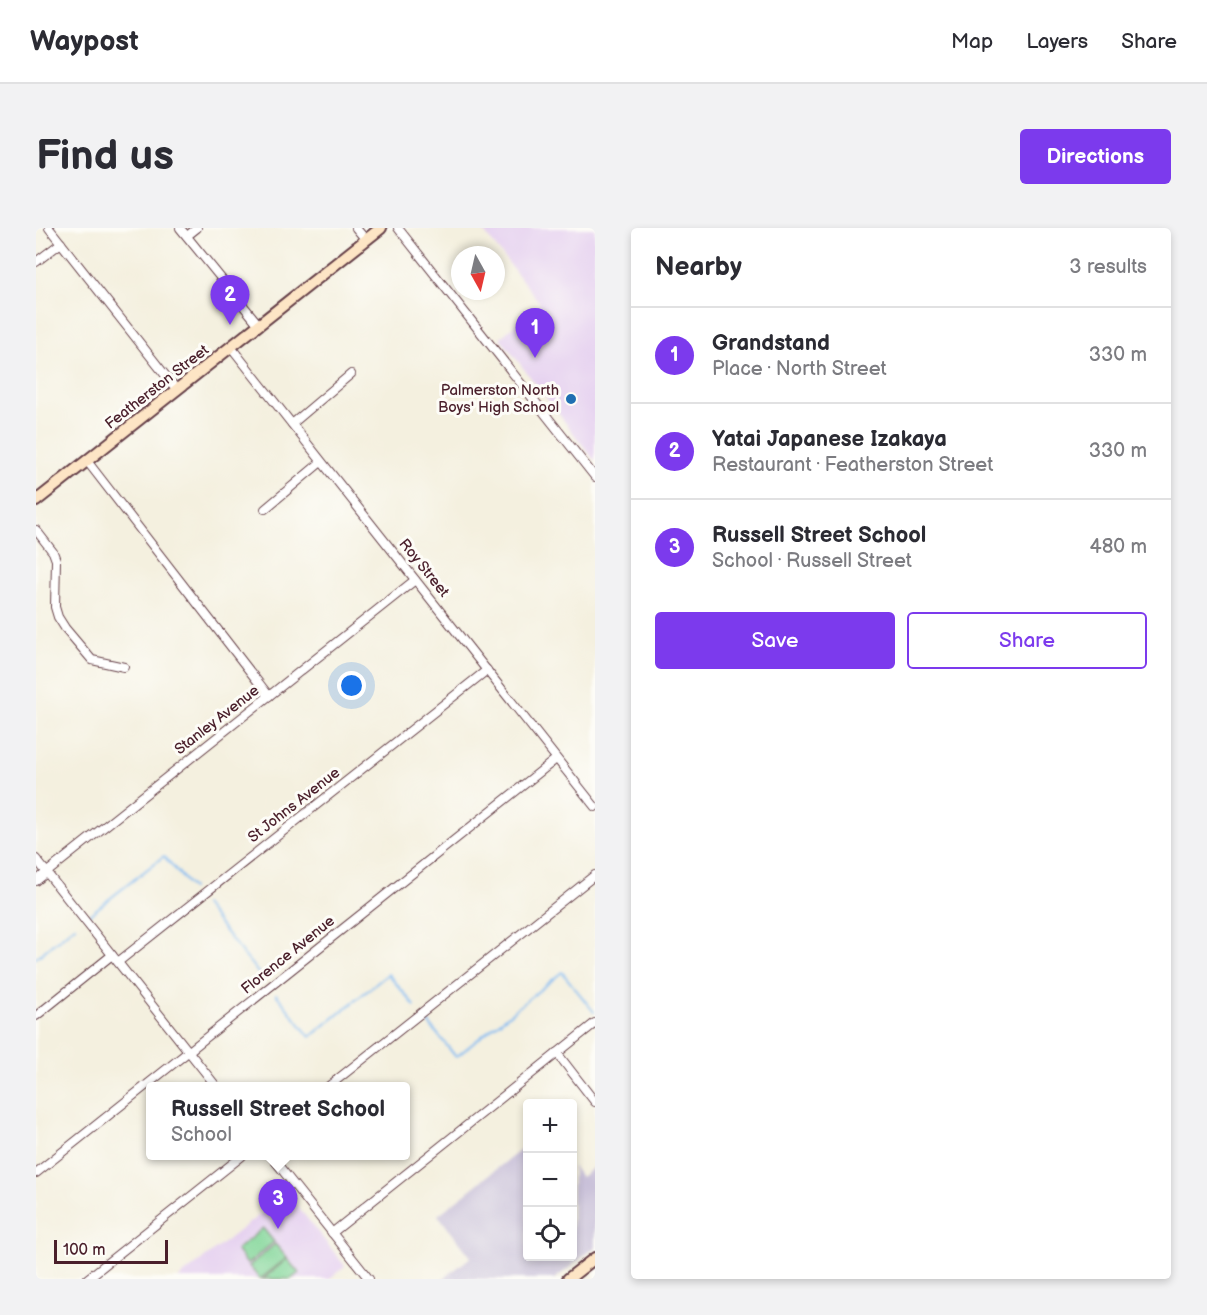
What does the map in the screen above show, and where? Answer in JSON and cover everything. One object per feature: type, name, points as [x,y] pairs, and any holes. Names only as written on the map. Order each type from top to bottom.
[{"type":"main road","name":"Featherston Street","points":[[36,501],[381,228]]},
{"type":"main road","points":[[568,1279],[595,1258]]},
{"type":"street","points":[[49,228],[177,390]]},
{"type":"street","points":[[180,228],[259,325]]},
{"type":"street","points":[[187,236],[197,228]]},
{"type":"street","points":[[356,228],[366,240]]},
{"type":"street","points":[[398,228],[595,477]]},
{"type":"street","points":[[36,262],[61,243]]},
{"type":"street","name":"Roy Street","points":[[231,347],[595,807]]},
{"type":"street","points":[[292,424],[351,374]]},
{"type":"street","points":[[87,461],[269,696]]},
{"type":"street","points":[[265,509],[321,462]]},
{"type":"street","points":[[36,530],[53,552],[56,560],[55,607],[62,623],[92,660],[124,667]]},
{"type":"street","name":"Stanley Avenue","points":[[36,881],[416,580]]},
{"type":"street","name":"St Johns Avenue","points":[[118,962],[487,670]]},
{"type":"street","name":"Florence Avenue","points":[[150,1082],[556,759]]},
{"type":"street","points":[[36,859],[213,1082]]},
{"type":"street","points":[[334,1082],[595,875]]},
{"type":"street","points":[[36,1016],[112,955]]},
{"type":"street","points":[[332,1233],[595,1023]]},
{"type":"street","points":[[557,1053],[595,1102]]},
{"type":"street","name":"Florence Avenue","points":[[36,1173],[146,1085]]},
{"type":"street","points":[[87,1279],[236,1160]]},
{"type":"street","points":[[276,1160],[369,1279]]},
{"type":"shaded area","name":"Palmerston North Boys' High School","points":[[481,228],[595,228],[595,461],[500,338],[540,303],[505,259],[505,246],[495,246]]},
{"type":"shaded area","points":[[523,1148],[523,1261],[577,1261],[577,1172],[581,1177],[595,1166],[595,1247],[555,1279],[443,1279],[471,1257],[438,1215]]},
{"type":"shaded area","points":[[287,1193],[345,1266],[329,1279],[178,1279]]},
{"type":"green space","points":[[263,1228],[274,1242],[247,1264],[236,1250]]},
{"type":"green space","points":[[275,1244],[287,1258],[260,1279],[249,1266]]},
{"type":"green space","points":[[287,1259],[299,1273],[291,1279],[263,1279]]},
{"type":"waterway","points":[[89,915],[164,856],[192,889]]},
{"type":"waterway","points":[[204,905],[263,979]]},
{"type":"waterway","points":[[36,958],[75,926]]},
{"type":"waterway","points":[[427,1021],[456,1057],[562,972],[594,1012]]},
{"type":"waterway","points":[[276,994],[310,1037],[388,974],[415,1006]]},
{"type":"place","name":"Yatai Japanese Izakaya","points":[[230,325]]},
{"type":"place","name":"Grandstand","points":[[535,358]]},
{"type":"place","name":"Palmerston North Boys' High School","points":[[571,399]]},
{"type":"place","name":"Russell Street School","points":[[278,1229]]}]
